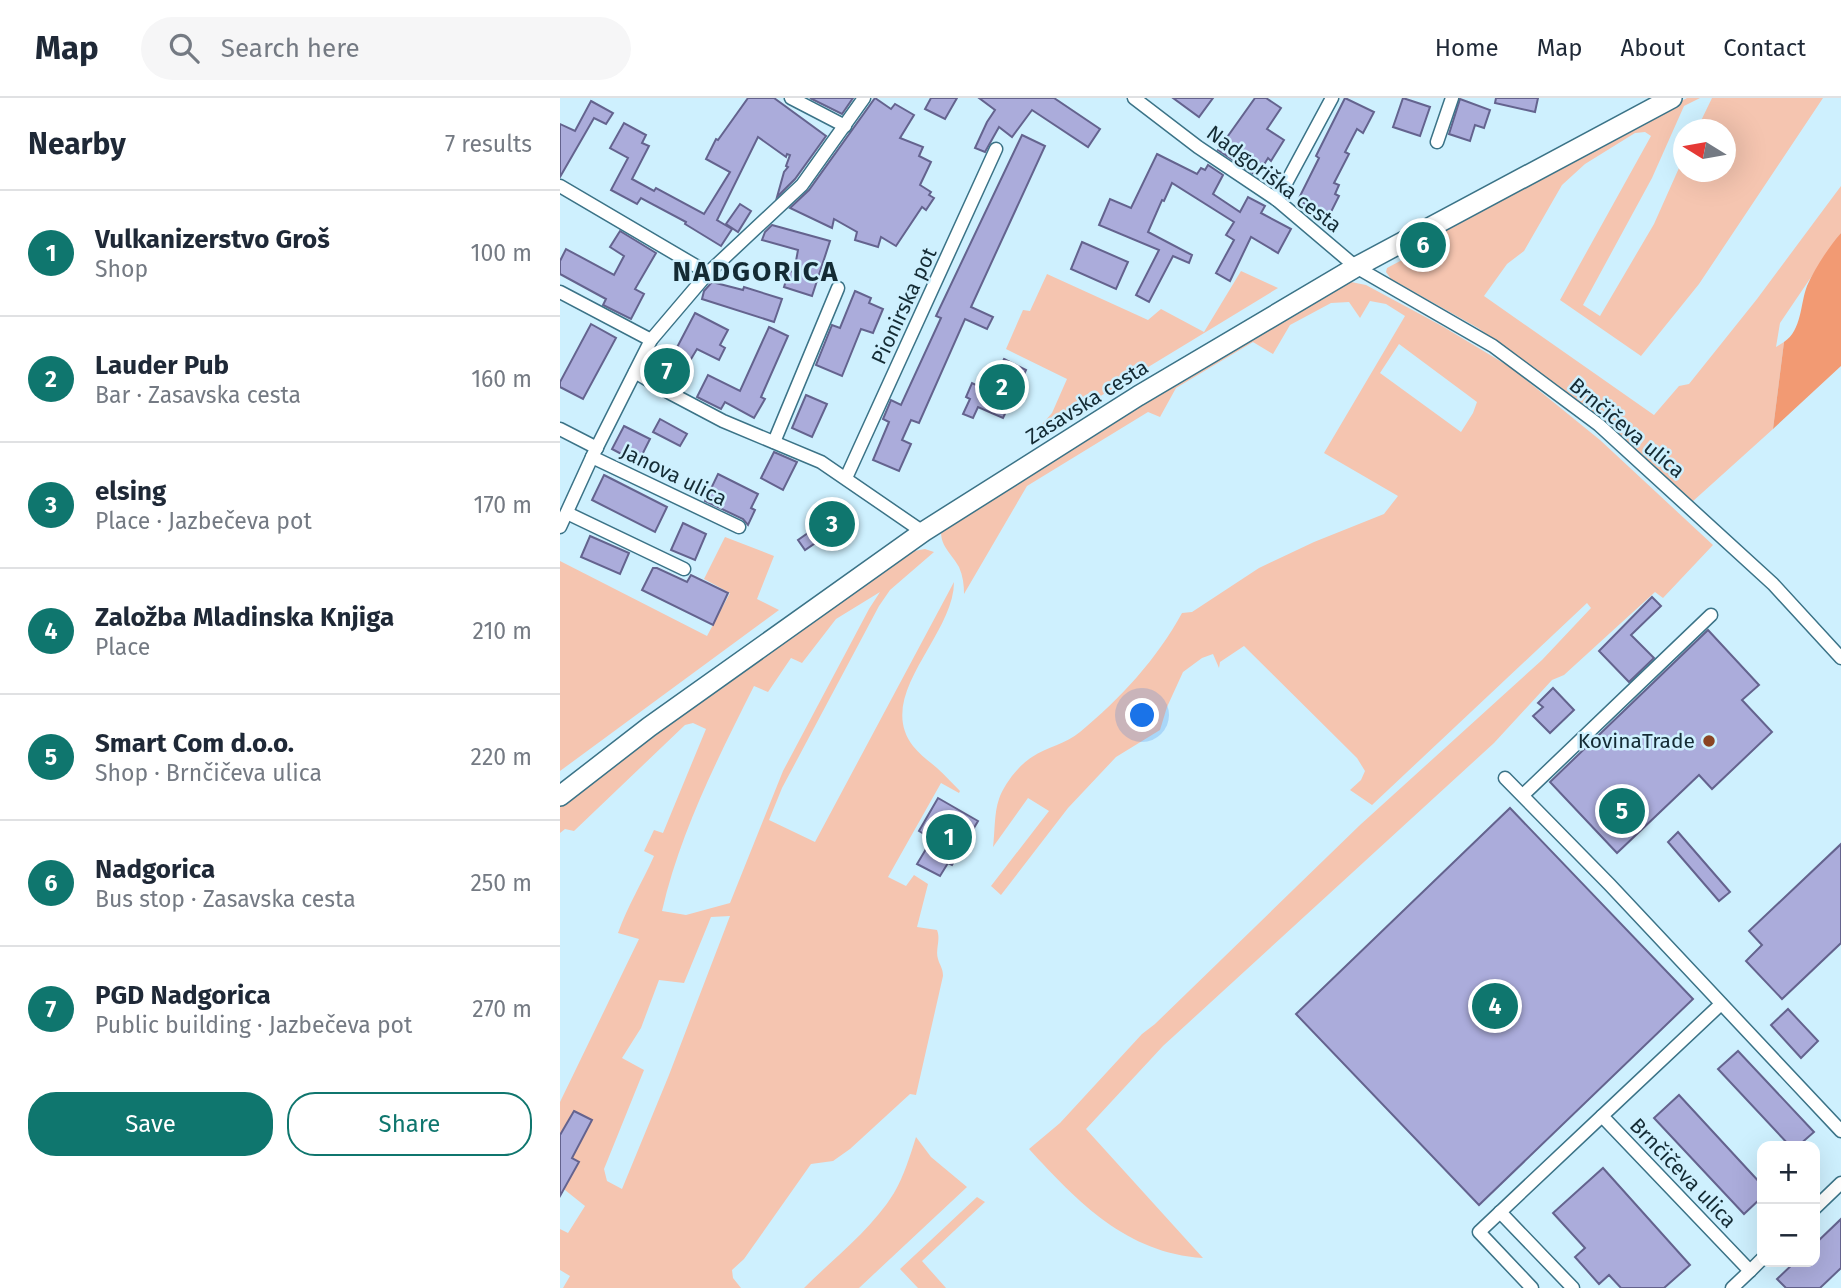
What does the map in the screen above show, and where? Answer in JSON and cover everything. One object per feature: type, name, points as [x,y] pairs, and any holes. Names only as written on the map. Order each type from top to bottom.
[{"type":"main road","name":"Zasavska cesta","points":[[560,796],[649,727],[923,532],[1139,396],[1356,267],[1672,98]]},
{"type":"street","points":[[791,98],[845,126]]},
{"type":"street","points":[[560,527],[594,452],[651,341],[708,273],[802,186],[864,98]]},
{"type":"street","points":[[1277,200],[1332,98]]},
{"type":"street","points":[[1437,142],[1452,98]]},
{"type":"street","name":"Nadgoriška cesta","points":[[1141,100],[1198,147],[1277,200],[1356,267]]},
{"type":"street","name":"Pionirska pot","points":[[846,478],[996,149]]},
{"type":"street","points":[[560,186],[708,273]]},
{"type":"street","name":"Brnčičeva ulica","points":[[1356,267],[1493,346],[1599,425],[1773,584],[1841,658]]},
{"type":"street","points":[[774,442],[838,289]]},
{"type":"street","points":[[560,292],[651,341]]},
{"type":"street","points":[[635,372],[712,415],[821,462],[923,532]]},
{"type":"street","name":"Janova ulica","points":[[560,429],[594,452],[739,527]]},
{"type":"street","points":[[567,513],[684,569]]},
{"type":"street","points":[[1523,795],[1710,615]]},
{"type":"street","points":[[1505,778],[1841,1131]]},
{"type":"street","name":"Brnčičeva ulica","points":[[1721,1004],[1602,1116],[1749,1271]]},
{"type":"street","points":[[1532,1288],[1479,1232],[1602,1116]]},
{"type":"street","points":[[1819,1204],[1841,1183]]},
{"type":"street","points":[[1500,1212],[1573,1288]]},
{"type":"street","points":[[1731,1288],[1757,1264]]},
{"type":"shaded area","points":[[1687,98],[1700,98],[1684,106],[1678,119],[1673,119],[1673,131],[1652,178],[1583,305],[1600,316],[1654,224],[1673,181],[1736,182],[1736,119],[1702,119],[1712,98],[1823,98],[1699,284],[1641,356],[1560,300],[1651,136],[1645,132],[1635,133],[1585,164],[1562,185],[1524,251],[1507,264],[1484,296],[1654,415],[1679,386],[1689,384],[1757,299],[1841,186],[1841,233],[1780,323],[1776,347],[1784,342],[1773,429],[1692,502],[1478,328],[1391,279],[1386,272],[1387,268],[1432,244],[1455,220]]},
{"type":"shaded area","points":[[1841,233],[1841,366],[1773,429],[1784,342],[1797,324],[1810,279]]},
{"type":"shaded area","points":[[1241,271],[1278,288],[1043,431],[1037,430],[1052,413],[1067,379],[1006,349],[1023,310],[1030,311],[1047,274],[1148,320],[1161,309],[1204,332]]},
{"type":"shaded area","points":[[1351,282],[1366,285],[1510,367],[1600,440],[1713,545],[1663,598],[1655,592],[1564,675],[1552,680],[1494,743],[1163,1046],[1086,1129],[1203,1258],[1175,1254],[1150,1246],[1106,1222],[1066,1188],[1029,1149],[1060,1123],[1142,1034],[1360,825],[1542,660],[1591,608],[1587,603],[1372,805],[1350,790],[1361,780],[1365,771],[1357,758],[1244,646],[1220,662],[1219,668],[1213,654],[1202,658],[1183,672],[1160,730],[1116,757],[1068,808],[1001,895],[991,886],[1049,811],[1028,798],[993,847],[995,816],[1001,793],[1022,765],[1075,736],[1109,706],[1149,662],[1182,613],[1192,612],[1259,568],[1384,514],[1398,496],[1324,453],[1405,316],[1386,304],[1370,301],[1360,318],[1349,302],[1331,303],[1290,325],[1273,354],[1253,342],[1176,388],[1160,417],[1148,412],[1027,486],[964,594],[960,570],[945,546],[941,532],[1043,464],[1336,286]],"holes":[[[1399,344],[1477,402],[1461,432],[1380,373]]]},
{"type":"shaded area","points":[[725,537],[774,556],[757,599],[779,610],[560,771],[560,561],[707,636],[730,593],[704,579]]},
{"type":"shaded area","points":[[925,549],[934,552],[890,590],[879,606],[782,788],[769,820],[815,842],[954,582],[951,602],[909,686],[903,706],[904,727],[913,746],[960,791],[959,793],[941,783],[888,877],[906,886],[914,875],[928,884],[917,927],[937,930],[938,934],[937,955],[943,976],[916,1095],[910,1094],[850,1149],[833,1161],[811,1164],[744,1259],[732,1270],[733,1278],[741,1288],[563,1288],[570,1276],[560,1270],[560,1229],[568,1233],[585,1206],[560,1186],[560,1102],[639,939],[618,933],[654,856],[644,851],[654,830],[663,833],[706,729],[693,723],[685,725],[574,831],[565,829],[560,833],[560,807],[667,725],[914,551]],"holes":[[[880,592],[783,771],[730,903],[686,915],[662,911],[690,824],[754,686],[768,692],[791,658],[802,663],[836,619]],[[730,916],[669,1075],[622,1189],[607,1181],[604,1169],[644,1070],[622,1058],[641,1028],[659,980],[684,983],[711,917]]]},
{"type":"shaded area","points":[[916,1137],[931,1157],[967,1187],[859,1288],[804,1288],[864,1231],[885,1206],[901,1180]]},
{"type":"shaded area","points":[[977,1197],[985,1202],[922,1261],[946,1288],[918,1288],[900,1269]]},
{"type":"building","points":[[748,98],[774,98],[826,136],[795,179],[777,197],[790,155],[787,154],[786,157],[758,137],[717,220],[732,229],[721,246],[685,224],[686,222],[641,198],[637,204],[611,190],[628,158],[610,148],[624,123],[646,135],[642,143],[649,146],[632,179],[654,191],[656,188],[704,214],[730,172],[706,159],[716,139],[718,140]]},
{"type":"building","points":[[810,98],[853,98],[842,114]]},
{"type":"building","points":[[875,98],[891,109],[895,104],[914,115],[900,138],[923,147],[919,156],[931,162],[920,185],[931,192],[929,195],[934,198],[926,210],[922,207],[896,246],[881,237],[878,247],[855,240],[857,232],[834,219],[832,228],[790,208],[809,190]]},
{"type":"building","points":[[931,98],[957,98],[945,119],[925,109]]},
{"type":"building","points":[[979,98],[1054,98],[1100,129],[1088,147],[1032,110],[1012,137],[999,127],[985,152],[975,148],[995,110]]},
{"type":"building","points":[[1173,98],[1213,98],[1199,117]]},
{"type":"building","points":[[1255,98],[1266,98],[1281,108],[1267,129],[1284,140],[1271,161],[1268,158],[1257,176],[1218,150]]},
{"type":"building","points":[[1345,98],[1374,112],[1363,133],[1357,129],[1345,152],[1349,154],[1334,183],[1339,185],[1335,194],[1339,196],[1329,216],[1298,200]]},
{"type":"building","points":[[1403,98],[1430,107],[1420,136],[1393,127]]},
{"type":"building","points":[[1496,98],[1538,98],[1535,112],[1495,103]]},
{"type":"building","points":[[1460,99],[1490,110],[1484,128],[1475,125],[1470,141],[1449,134]]},
{"type":"building","points":[[591,101],[613,113],[606,124],[594,118],[560,177],[560,124],[575,131]]},
{"type":"building","points":[[1022,135],[1045,146],[971,307],[993,317],[987,329],[965,319],[919,423],[911,420],[902,440],[911,444],[899,471],[873,460],[889,422],[883,419],[891,400],[901,405],[941,318],[936,316]]},
{"type":"building","points":[[1157,154],[1197,174],[1201,168],[1205,170],[1208,165],[1223,175],[1213,194],[1240,212],[1248,197],[1265,206],[1261,213],[1291,229],[1278,253],[1251,237],[1230,281],[1216,273],[1234,240],[1226,235],[1234,222],[1172,183],[1148,232],[1192,255],[1189,263],[1173,256],[1149,302],[1136,295],[1159,250],[1099,225],[1110,199],[1131,208]]},
{"type":"building","points":[[740,204],[751,211],[738,232],[726,224]]},
{"type":"building","points":[[772,225],[830,241],[812,296],[784,287],[789,271],[794,272],[798,250],[762,240]]},
{"type":"building","points":[[620,231],[656,253],[635,289],[644,294],[631,319],[603,305],[606,299],[560,274],[560,261],[566,249],[614,275],[624,256],[610,247]]},
{"type":"building","points":[[1082,242],[1128,262],[1116,289],[1071,269]]},
{"type":"building","points":[[712,282],[743,290],[744,287],[782,299],[774,322],[702,299],[704,291]]},
{"type":"building","points":[[855,291],[871,298],[869,303],[883,309],[873,333],[861,329],[842,376],[816,365],[832,325],[840,328]]},
{"type":"building","points":[[695,313],[728,330],[720,345],[725,348],[719,360],[697,349],[675,386],[650,371],[655,364],[652,362],[661,348],[673,355]]},
{"type":"building","points":[[591,324],[616,338],[583,399],[560,387],[560,382]]},
{"type":"building","points":[[769,327],[788,336],[761,397],[765,399],[754,418],[725,402],[721,409],[697,397],[708,375],[740,391]]},
{"type":"building","points":[[1004,359],[1026,370],[1003,418],[978,407],[973,418],[963,414],[970,399],[966,397],[972,383],[989,391]]},
{"type":"building","points":[[806,395],[827,404],[812,437],[792,428]]},
{"type":"building","points":[[660,419],[687,434],[680,446],[653,432]]},
{"type":"building","points":[[624,426],[650,439],[638,463],[612,449]]},
{"type":"building","points":[[774,452],[797,462],[783,490],[761,478]]},
{"type":"building","points":[[718,474],[758,494],[751,508],[755,510],[748,525],[743,519],[705,501]]},
{"type":"building","points":[[604,475],[667,507],[655,532],[592,500]]},
{"type":"building","points":[[845,507],[852,518],[805,550],[798,540]]},
{"type":"building","points":[[683,523],[706,534],[695,560],[671,550]]},
{"type":"building","points":[[590,536],[629,553],[620,574],[581,557]]},
{"type":"building","points":[[653,568],[687,582],[691,575],[728,593],[713,625],[642,590]]},
{"type":"building","points":[[1652,597],[1661,606],[1631,635],[1654,658],[1629,682],[1599,651]]},
{"type":"building","points":[[1708,630],[1759,685],[1742,700],[1772,732],[1712,789],[1699,775],[1617,853],[1550,782]]},
{"type":"building","points":[[1553,688],[1574,710],[1550,733],[1533,716],[1543,707],[1538,703]]},
{"type":"building","points":[[938,798],[978,821],[952,865],[948,863],[940,876],[917,864],[932,839],[919,831]]},
{"type":"building","points":[[1510,808],[1693,999],[1479,1205],[1296,1014]]},
{"type":"building","points":[[1678,832],[1730,892],[1719,901],[1668,842]]},
{"type":"building","points":[[1841,844],[1841,943],[1782,999],[1746,961],[1762,945],[1749,931]]},
{"type":"building","points":[[1788,1009],[1818,1041],[1801,1058],[1771,1025]]},
{"type":"building","points":[[1738,1051],[1814,1132],[1804,1141],[1785,1141],[1718,1069]]},
{"type":"building","points":[[1679,1095],[1757,1180],[1757,1202],[1744,1214],[1654,1118]]},
{"type":"building","points":[[574,1111],[592,1120],[572,1158],[579,1162],[560,1196],[560,1135]]},
{"type":"building","points":[[1603,1168],[1690,1265],[1664,1288],[1621,1288],[1609,1275],[1599,1284],[1575,1257],[1585,1248],[1553,1213]]},
{"type":"building","points":[[1841,1219],[1841,1268],[1820,1288],[1786,1288],[1777,1279],[1790,1267],[1820,1267],[1820,1239]]},
{"type":"place","name":"Nadgorica","points":[[1423,245]]},
{"type":"place","name":"PGD Nadgorica","points":[[667,371]]},
{"type":"place","name":"Lauder Pub","points":[[1002,387]]},
{"type":"place","name":"elsing","points":[[832,524]]},
{"type":"place","name":"KovinaTrade","points":[[1709,741]]},
{"type":"place","name":"Smart Com d.o.o.","points":[[1622,811]]},
{"type":"place","name":"Vulkanizerstvo Groš","points":[[949,837]]},
{"type":"place","name":"Založba Mladinska Knjiga","points":[[1495,1006]]},
{"type":"district","name":"NADGORICA","points":[[756,271]]}]
